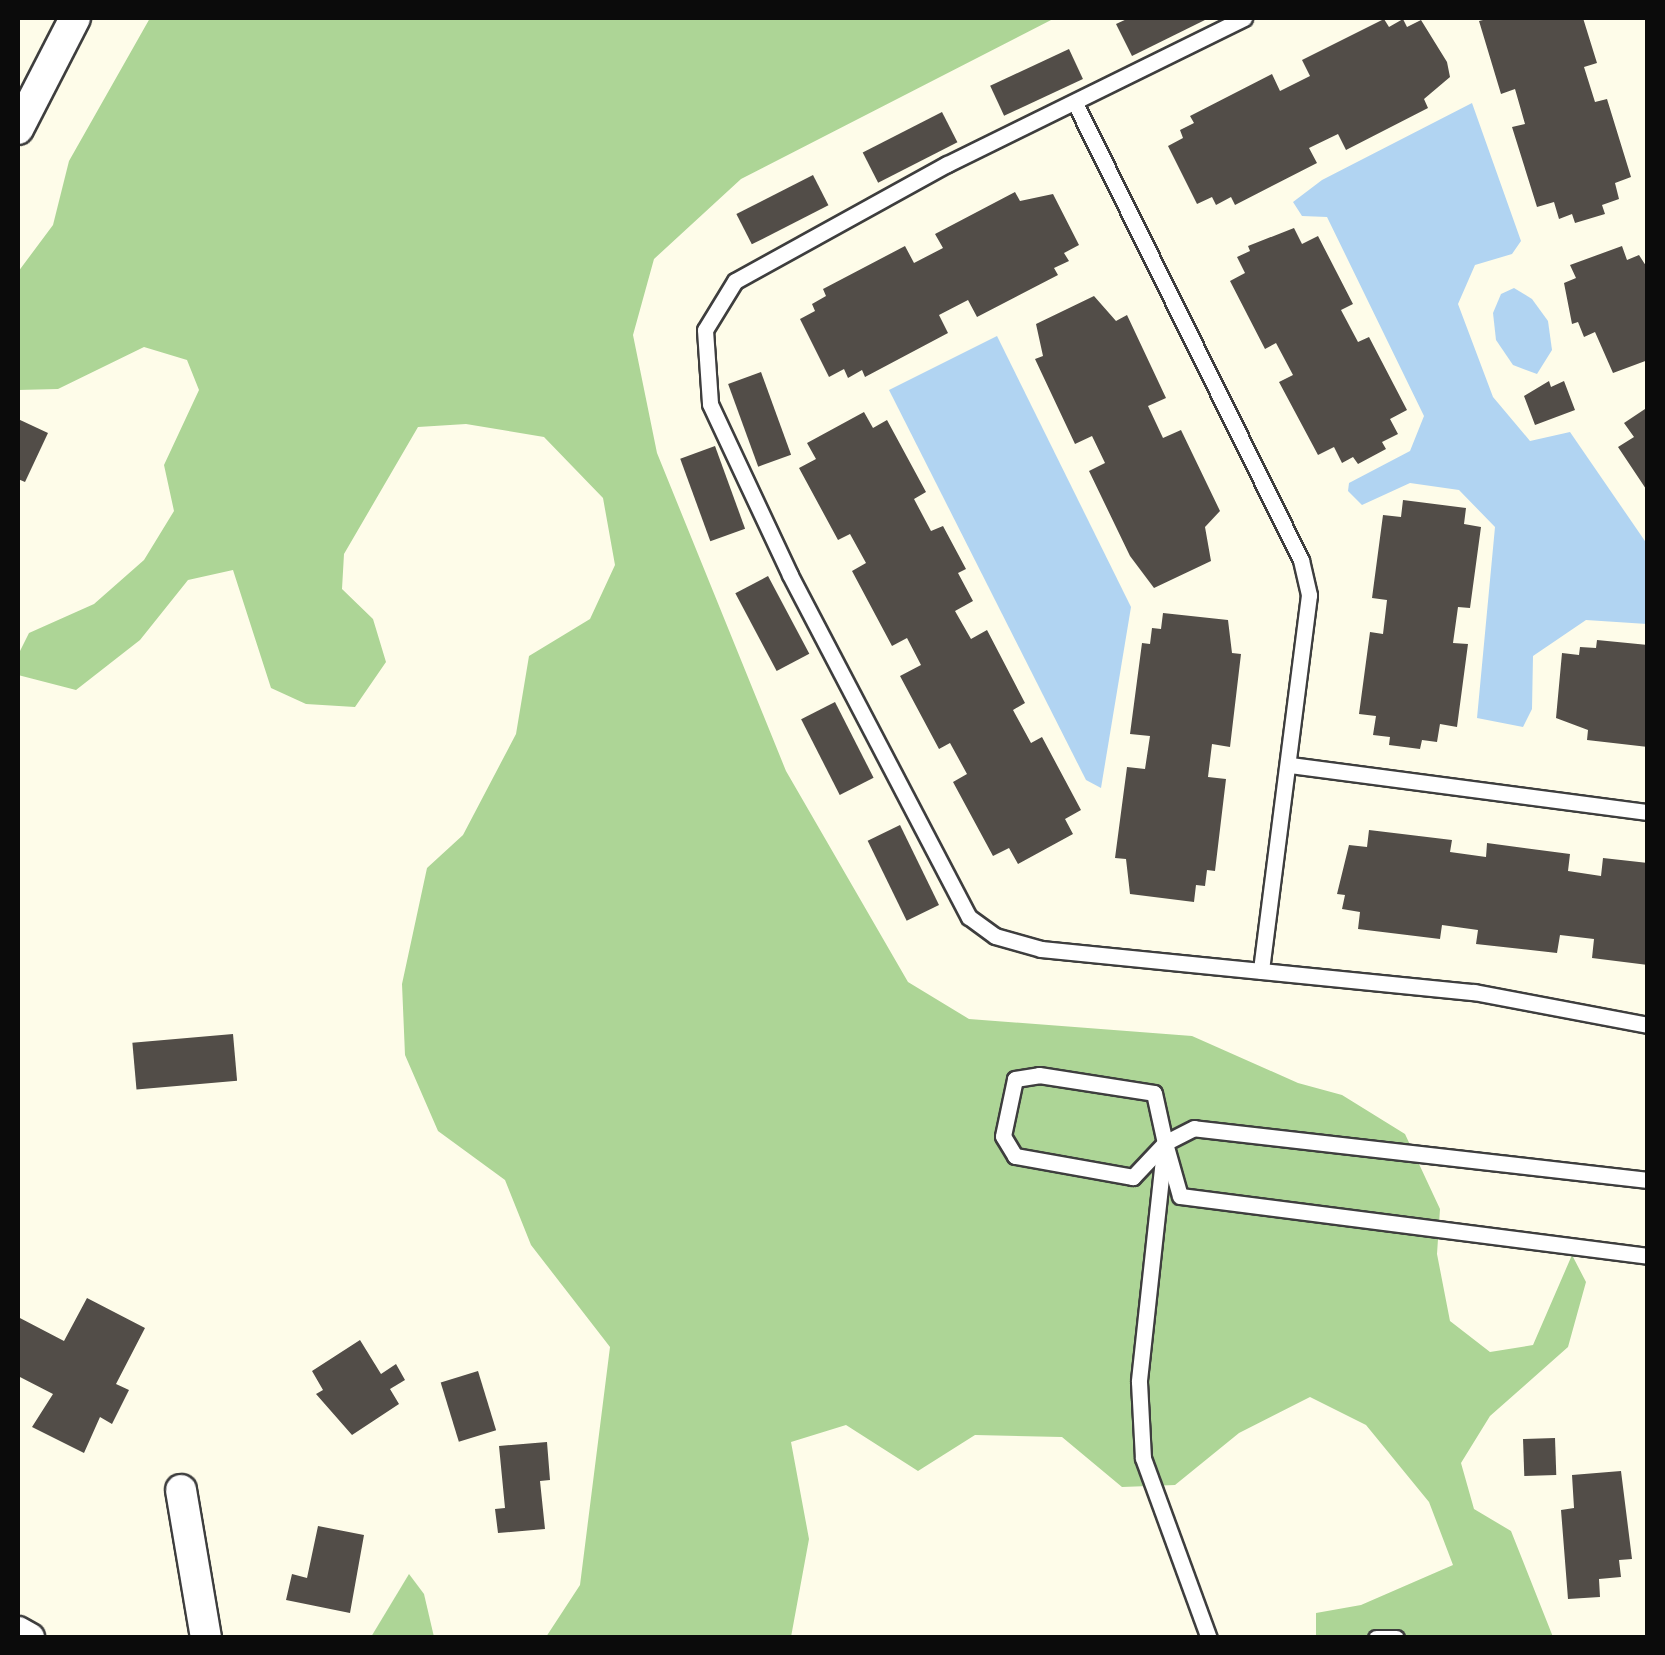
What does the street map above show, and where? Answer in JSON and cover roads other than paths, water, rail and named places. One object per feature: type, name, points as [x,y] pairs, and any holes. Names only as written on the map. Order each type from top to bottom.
[{"type":"street","points":[[18,129],[75,18]]},
{"type":"street","points":[[181,1490],[206,1638]]},
{"type":"street","points":[[18,1632],[29,1638]]},
{"type":"lane","points":[[1244,18],[735,280],[705,330],[710,404],[790,575],[969,917],[995,936],[1041,949],[1474,992],[1648,1024]]},
{"type":"lane","points":[[1075,102],[1301,560],[1309,594],[1261,971]]},
{"type":"lane","points":[[1290,765],[1648,812]]},
{"type":"lane","points":[[1648,1180],[1194,1128],[1165,1143],[1133,1176],[1015,1156],[1003,1136],[1015,1079],[1039,1074],[1154,1094],[1165,1143],[1180,1196],[1648,1256]]},
{"type":"lane","points":[[1165,1143],[1139,1382],[1143,1458],[1209,1638]]},
{"type":"lane","points":[[1376,1638],[1396,1638]]},
{"type":"water","points":[[1472,103],[1521,241],[1512,254],[1475,265],[1458,304],[1493,397],[1530,441],[1570,432],[1647,544],[1647,624],[1586,620],[1533,656],[1532,709],[1523,727],[1477,718],[1495,527],[1459,490],[1410,483],[1362,505],[1348,491],[1349,483],[1410,451],[1424,416],[1327,217],[1302,216],[1293,202],[1322,180]]},
{"type":"water","points":[[1514,288],[1532,299],[1548,321],[1552,350],[1537,374],[1513,365],[1496,340],[1493,313],[1501,294]]},
{"type":"water","points":[[997,336],[1131,607],[1101,788],[1086,780],[889,390]]}]
